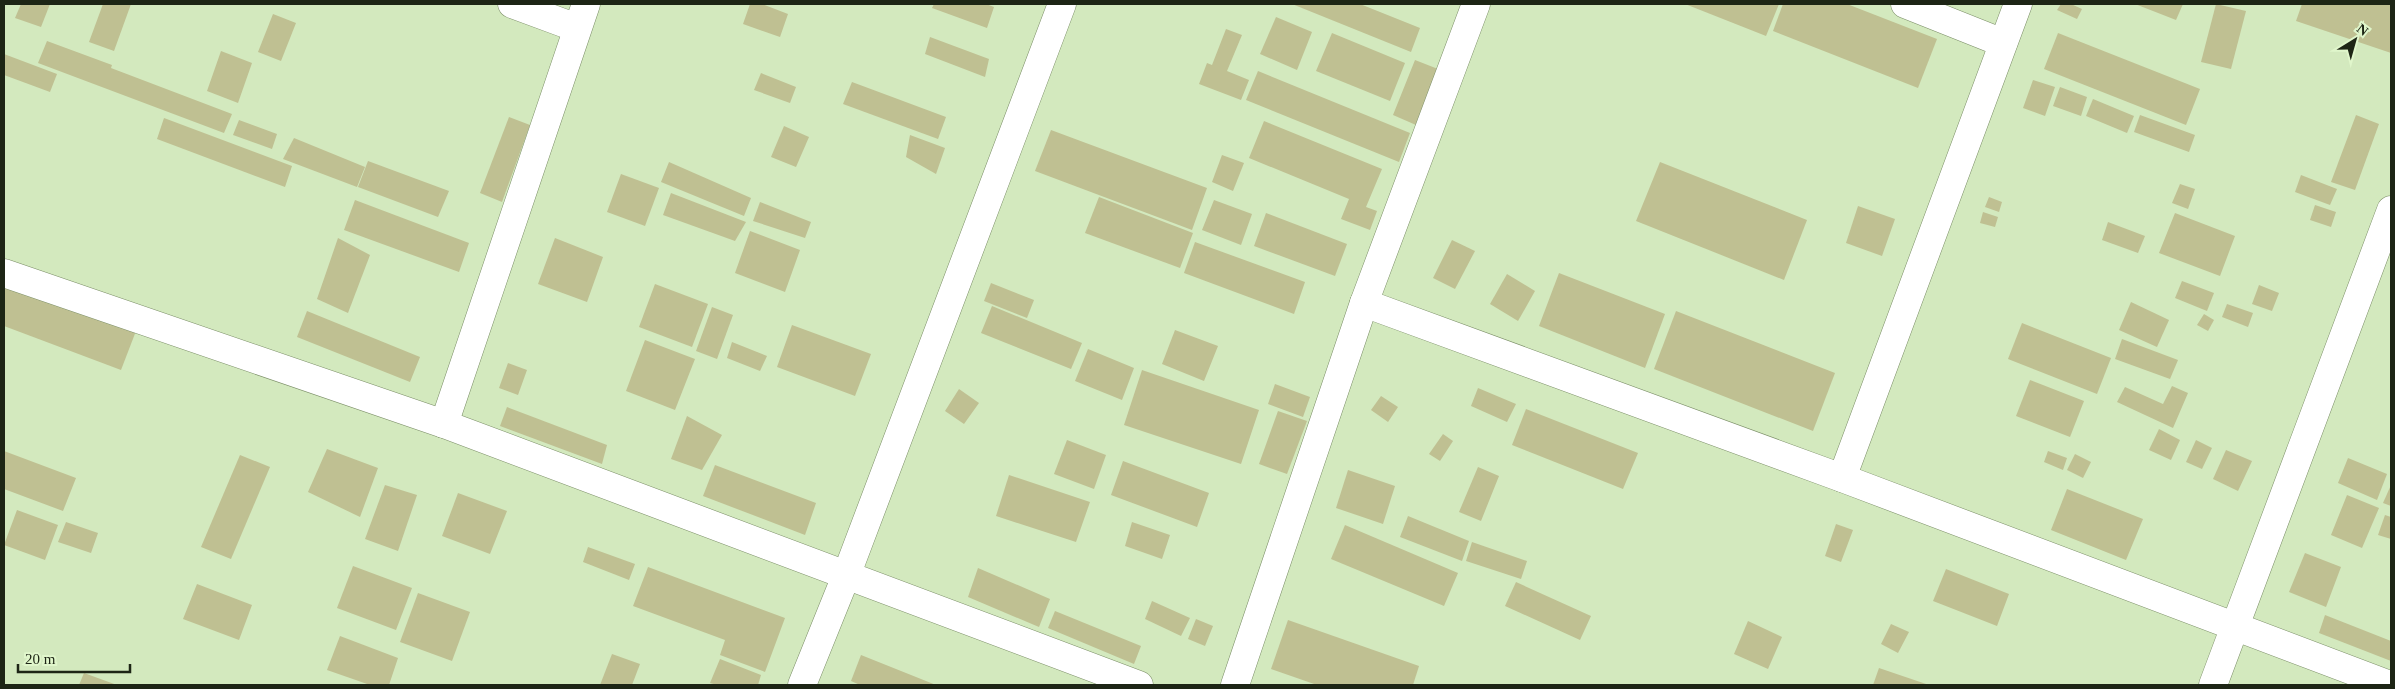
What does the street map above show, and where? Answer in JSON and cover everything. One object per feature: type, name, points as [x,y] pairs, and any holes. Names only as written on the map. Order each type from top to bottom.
[{"type":"street","points":[[444,424],[581,16],[512,4]]},
{"type":"street","points":[[802,685],[846,576],[1062,4]]},
{"type":"street","points":[[1235,685],[1364,303],[1476,4]]},
{"type":"street","points":[[1905,4],[2003,43]]},
{"type":"street","points":[[1842,478],[2018,4]]},
{"type":"street","points":[[2213,685],[2391,210]]},
{"type":"street","points":[[4,273],[444,424],[1140,685]]},
{"type":"street","points":[[1364,303],[1842,478],[2390,685]]},
{"type":"building","points":[[21,4],[50,4],[41,27],[15,18]]},
{"type":"building","points":[[103,4],[131,4],[114,51],[89,42]]},
{"type":"building","points":[[750,4],[762,4],[788,14],[780,37],[743,24]]},
{"type":"building","points":[[934,4],[986,4],[994,7],[987,28],[932,8]]},
{"type":"building","points":[[1292,4],[1360,4],[1420,28],[1411,52]]},
{"type":"building","points":[[1685,4],[1779,4],[1766,36]]},
{"type":"building","points":[[1783,4],[1847,4],[1937,39],[1918,88],[1773,31]]},
{"type":"building","points":[[2061,4],[2071,4],[2082,9],[2077,19],[2057,10]]},
{"type":"building","points":[[2135,4],[2183,4],[2176,20]]},
{"type":"building","points":[[2216,4],[2246,11],[2231,69],[2201,62]]},
{"type":"building","points":[[2302,4],[2391,5],[2391,53],[2296,21]]},
{"type":"building","points":[[273,14],[296,23],[281,61],[258,52]]},
{"type":"building","points":[[1276,17],[1312,32],[1297,70],[1260,54]]},
{"type":"building","points":[[1226,29],[1242,35],[1227,71],[1249,80],[1241,100],[1199,84],[1207,63],[1212,65]]},
{"type":"building","points":[[1332,33],[1405,63],[1390,101],[1316,71]]},
{"type":"building","points":[[2058,33],[2200,89],[2186,125],[2044,69]]},
{"type":"building","points":[[930,37],[989,59],[985,77],[925,54]]},
{"type":"building","points":[[47,41],[112,65],[111,68],[232,114],[224,133],[38,63]]},
{"type":"building","points":[[221,51],[252,63],[238,103],[207,91]]},
{"type":"building","points":[[4,54],[57,74],[50,92],[4,75]]},
{"type":"building","points":[[1415,60],[1438,69],[1416,125],[1393,115]]},
{"type":"building","points":[[1258,71],[1410,133],[1399,162],[1246,100]]},
{"type":"building","points":[[761,73],[796,87],[790,103],[754,90]]},
{"type":"building","points":[[2033,80],[2055,87],[2045,116],[2023,108]]},
{"type":"building","points":[[852,82],[946,117],[938,139],[843,104]]},
{"type":"building","points":[[2060,87],[2087,97],[2081,116],[2053,106]]},
{"type":"building","points":[[2093,99],[2134,116],[2127,133],[2086,116]]},
{"type":"building","points":[[2140,115],[2195,135],[2189,152],[2134,132]]},
{"type":"building","points":[[2356,115],[2379,124],[2355,190],[2331,182]]},
{"type":"building","points":[[509,117],[530,125],[502,202],[480,193]]},
{"type":"building","points":[[164,118],[292,166],[285,187],[157,139]]},
{"type":"building","points":[[239,120],[277,134],[272,149],[233,135]]},
{"type":"building","points":[[1264,121],[1382,169],[1366,207],[1377,211],[1370,230],[1341,219],[1349,199],[1249,158]]},
{"type":"building","points":[[784,126],[809,137],[796,167],[771,157]]},
{"type":"building","points":[[1051,130],[1207,188],[1192,230],[1035,171]]},
{"type":"building","points":[[910,135],[945,148],[936,174],[906,157]]},
{"type":"building","points":[[294,138],[365,167],[357,187],[283,159]]},
{"type":"building","points":[[1222,155],[1244,163],[1233,191],[1212,182]]},
{"type":"building","points":[[368,161],[449,191],[438,217],[358,187]]},
{"type":"building","points":[[669,162],[751,198],[744,216],[661,182]]},
{"type":"building","points":[[1660,162],[1807,220],[1784,280],[1636,221]]},
{"type":"building","points":[[621,174],[659,188],[645,226],[607,212]]},
{"type":"building","points":[[2301,175],[2337,189],[2330,205],[2295,192]]},
{"type":"building","points":[[2180,184],[2195,189],[2188,209],[2172,203]]},
{"type":"building","points":[[671,193],[746,222],[735,241],[663,215]]},
{"type":"building","points":[[1099,197],[1193,233],[1180,268],[1085,233]]},
{"type":"building","points":[[1989,197],[2002,202],[1999,212],[1985,207]]},
{"type":"building","points":[[355,200],[469,243],[459,272],[344,230]]},
{"type":"building","points":[[1214,200],[1252,214],[1241,245],[1202,230]]},
{"type":"building","points":[[760,202],[811,222],[805,238],[753,221]]},
{"type":"building","points":[[2315,205],[2336,212],[2331,227],[2310,220]]},
{"type":"building","points":[[1858,206],[1895,219],[1882,256],[1846,243]]},
{"type":"building","points":[[1983,212],[1998,217],[1995,227],[1980,223]]},
{"type":"building","points":[[1266,213],[1347,244],[1335,276],[1254,246]]},
{"type":"building","points":[[2175,213],[2235,236],[2220,276],[2159,253]]},
{"type":"building","points":[[2108,222],[2145,236],[2138,253],[2102,240]]},
{"type":"building","points":[[750,231],[800,250],[785,292],[735,273]]},
{"type":"building","points":[[338,238],[370,255],[348,313],[317,299]]},
{"type":"building","points":[[555,238],[603,257],[587,302],[538,284]]},
{"type":"building","points":[[1452,240],[1475,251],[1455,289],[1433,278]]},
{"type":"building","points":[[1195,242],[1305,282],[1294,314],[1184,273]]},
{"type":"building","points":[[1559,273],[1665,314],[1645,368],[1539,326]]},
{"type":"building","points":[[1507,274],[1535,291],[1518,321],[1490,304]]},
{"type":"building","points":[[2182,281],[2214,293],[2207,311],[2175,298]]},
{"type":"building","points":[[6,282],[136,331],[121,370],[4,326],[4,290]]},
{"type":"building","points":[[991,283],[1034,300],[1027,318],[984,301]]},
{"type":"building","points":[[655,284],[708,304],[692,347],[639,327]]},
{"type":"building","points":[[2259,285],[2279,293],[2272,311],[2252,304]]},
{"type":"building","points":[[2131,302],[2169,320],[2157,347],[2119,330]]},
{"type":"building","points":[[2227,304],[2253,313],[2248,327],[2222,317]]},
{"type":"building","points":[[992,306],[1082,343],[1071,369],[981,333]]},
{"type":"building","points":[[712,307],[733,315],[717,359],[696,351]]},
{"type":"building","points":[[307,311],[420,357],[410,382],[297,337]]},
{"type":"building","points":[[1676,311],[1835,373],[1813,431],[1654,369]]},
{"type":"building","points":[[2204,314],[2214,320],[2208,331],[2197,325]]},
{"type":"building","points":[[2022,323],[2111,358],[2097,394],[2008,359]]},
{"type":"building","points":[[792,325],[871,354],[855,396],[777,367]]},
{"type":"building","points":[[1175,330],[1218,346],[1204,381],[1162,364]]},
{"type":"building","points":[[2122,339],[2178,360],[2170,379],[2115,359]]},
{"type":"building","points":[[645,340],[695,359],[675,410],[626,391]]},
{"type":"building","points":[[732,342],[767,356],[760,371],[727,358]]},
{"type":"building","points":[[1088,349],[1134,368],[1122,400],[1075,381]]},
{"type":"building","points":[[508,363],[527,370],[518,395],[499,388]]},
{"type":"building","points":[[1142,370],[1259,410],[1241,464],[1124,425]]},
{"type":"building","points":[[2030,380],[2084,401],[2070,437],[2016,416]]},
{"type":"building","points":[[1275,384],[1310,397],[1303,417],[1268,404]]},
{"type":"building","points":[[2172,386],[2188,393],[2173,428],[2117,402],[2125,387],[2163,404]]},
{"type":"building","points":[[1478,388],[1516,404],[1507,422],[1471,406]]},
{"type":"building","points":[[959,389],[979,403],[964,424],[945,411]]},
{"type":"building","points":[[1381,396],[1398,407],[1388,422],[1371,410]]},
{"type":"building","points":[[507,407],[607,445],[602,464],[500,426]]},
{"type":"building","points":[[1526,409],[1638,453],[1623,489],[1512,445]]},
{"type":"building","points":[[1278,411],[1307,421],[1287,474],[1259,464]]},
{"type":"building","points":[[687,416],[722,435],[702,470],[671,459]]},
{"type":"building","points":[[2159,429],[2180,440],[2171,460],[2149,450]]},
{"type":"building","points":[[1443,434],[1453,441],[1440,461],[1429,454]]},
{"type":"building","points":[[1067,440],[1106,455],[1094,489],[1054,474]]},
{"type":"building","points":[[2196,440],[2212,448],[2202,469],[2186,462]]},
{"type":"building","points":[[327,449],[378,468],[360,517],[308,492]]},
{"type":"building","points":[[2226,450],[2252,461],[2238,491],[2213,479]]},
{"type":"building","points":[[4,451],[76,478],[63,511],[4,489]]},
{"type":"building","points":[[2048,451],[2067,458],[2063,470],[2044,462]]},
{"type":"building","points":[[2075,454],[2091,462],[2083,478],[2067,470]]},
{"type":"building","points":[[240,455],[270,467],[231,559],[201,547]]},
{"type":"building","points":[[2348,458],[2387,474],[2377,500],[2338,483]]},
{"type":"building","points":[[1123,461],[1209,493],[1197,527],[1111,495]]},
{"type":"building","points":[[715,465],[816,503],[805,535],[703,496]]},
{"type":"building","points":[[1478,467],[1499,476],[1481,521],[1459,512]]},
{"type":"building","points":[[1348,470],[1395,486],[1383,524],[1336,508]]},
{"type":"building","points":[[1009,475],[1090,502],[1076,542],[996,516]]},
{"type":"building","points":[[385,485],[417,495],[398,551],[365,539]]},
{"type":"building","points":[[2391,485],[2391,506],[2383,503]]},
{"type":"building","points":[[2067,489],[2143,519],[2126,560],[2051,530]]},
{"type":"building","points":[[458,493],[507,511],[490,554],[442,536]]},
{"type":"building","points":[[2347,495],[2379,508],[2362,548],[2331,535]]},
{"type":"building","points":[[17,510],[58,525],[45,560],[4,545]]},
{"type":"building","points":[[2385,515],[2391,517],[2391,539],[2378,535]]},
{"type":"building","points":[[1408,516],[1469,541],[1462,561],[1400,537]]},
{"type":"building","points":[[66,522],[98,533],[91,553],[58,542]]},
{"type":"building","points":[[1132,522],[1170,535],[1162,559],[1125,546]]},
{"type":"building","points":[[1836,524],[1853,530],[1841,562],[1825,556]]},
{"type":"building","points":[[1345,525],[1458,573],[1444,606],[1331,559]]},
{"type":"building","points":[[1472,542],[1527,561],[1521,579],[1466,561]]},
{"type":"building","points":[[588,547],[635,564],[629,580],[583,562]]},
{"type":"building","points":[[2305,553],[2341,567],[2326,607],[2289,592]]},
{"type":"building","points":[[353,566],[412,588],[396,630],[337,608]]},
{"type":"building","points":[[648,567],[785,618],[765,672],[720,655],[725,640],[633,606]]},
{"type":"building","points":[[978,568],[1050,599],[1039,627],[968,597]]},
{"type":"building","points":[[1946,569],[2009,594],[1997,626],[1933,601]]},
{"type":"building","points":[[1516,582],[1591,616],[1580,640],[1505,606]]},
{"type":"building","points":[[197,584],[252,605],[239,640],[183,619]]},
{"type":"building","points":[[418,593],[470,612],[452,661],[400,642]]},
{"type":"building","points":[[1152,601],[1190,618],[1181,636],[1145,619]]},
{"type":"building","points":[[1055,611],[1141,646],[1134,664],[1048,628]]},
{"type":"building","points":[[2325,615],[2391,641],[2391,661],[2319,633]]},
{"type":"building","points":[[1196,619],[1213,626],[1205,646],[1188,639]]},
{"type":"building","points":[[1288,620],[1419,666],[1413,685],[1317,685],[1271,669]]},
{"type":"building","points":[[1748,621],[1782,637],[1768,669],[1734,654]]},
{"type":"building","points":[[1891,624],[1909,632],[1898,653],[1881,644]]},
{"type":"building","points":[[340,636],[398,658],[389,685],[370,685],[327,670]]},
{"type":"building","points":[[612,654],[640,664],[632,685],[600,685]]},
{"type":"building","points":[[861,655],[936,685],[860,685],[851,681]]},
{"type":"building","points":[[720,659],[761,675],[758,685],[717,685],[710,683]]},
{"type":"building","points":[[1879,668],[1929,685],[1873,685]]},
{"type":"building","points":[[84,673],[117,685],[79,685]]}]
